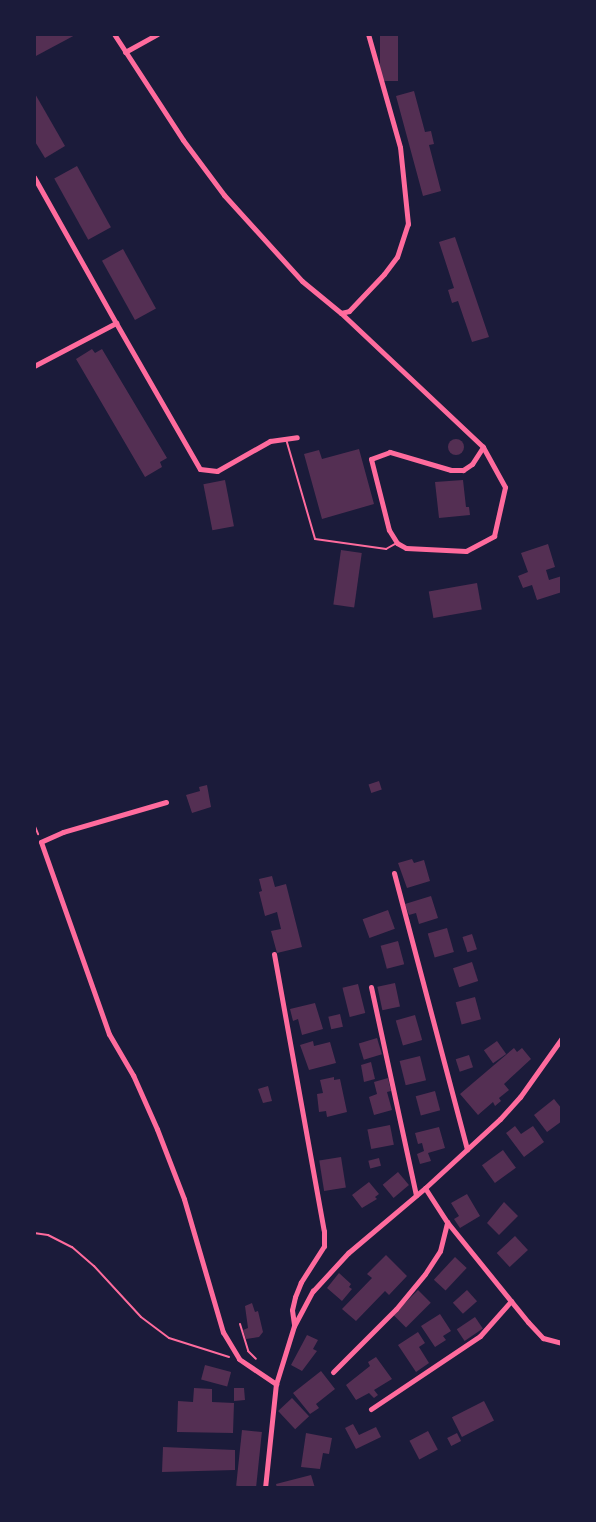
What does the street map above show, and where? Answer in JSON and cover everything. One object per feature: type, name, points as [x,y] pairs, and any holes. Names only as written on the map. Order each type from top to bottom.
[{"type":"street","points":[[114,34],[183,140],[224,195],[302,281],[341,313],[483,447],[505,487],[494,536],[466,551],[406,548],[397,543],[389,530],[371,459],[390,452],[451,470],[463,470],[472,464],[483,447]]},
{"type":"street","points":[[124,52],[157,34]]},
{"type":"street","points":[[341,313],[350,310],[397,257],[408,224],[400,147],[368,34]]},
{"type":"street","points":[[34,177],[200,469],[217,471],[270,441],[297,437]]},
{"type":"street","points":[[34,366],[116,322]]},
{"type":"street","points":[[166,802],[63,832],[41,842],[109,1034],[133,1075],[184,1199],[223,1332],[239,1359],[276,1384]]},
{"type":"street","points":[[394,873],[467,1150]]},
{"type":"street","points":[[274,954],[324,1231],[324,1246],[301,1282],[296,1297],[292,1310],[294,1326]]},
{"type":"street","points":[[371,987],[416,1196]]},
{"type":"street","points":[[266,1488],[276,1384],[294,1326],[313,1291],[331,1268],[467,1150],[520,1097],[561,1038]]},
{"type":"street","points":[[425,1188],[447,1222],[543,1338],[561,1343]]},
{"type":"street","points":[[333,1372],[396,1309],[425,1274],[440,1251],[447,1222]]},
{"type":"street","points":[[371,1409],[480,1336],[511,1301]]},
{"type":"lane","points":[[286,439],[315,539],[386,549],[397,543]]},
{"type":"path","points":[[34,1233],[48,1235],[72,1247],[94,1266],[141,1317],[169,1338],[211,1353],[239,1359]]},
{"type":"path","points":[[240,1324],[249,1351],[260,1364]]},
{"type":"building","points":[[34,34],[77,34],[34,57]]},
{"type":"building","points":[[380,34],[398,34],[398,81],[380,81]]},
{"type":"building","points":[[414,91],[425,132],[431,131],[434,144],[429,145],[441,191],[423,196],[396,96]]},
{"type":"building","points":[[34,92],[65,146],[45,158],[34,140]]},
{"type":"building","points":[[77,166],[111,227],[88,240],[54,179]]},
{"type":"building","points":[[455,237],[489,337],[472,342],[458,301],[452,303],[448,290],[454,288],[439,242]]},
{"type":"building","points":[[123,249],[156,308],[135,320],[102,261]]},
{"type":"building","points":[[92,349],[95,353],[102,349],[167,458],[160,462],[162,467],[145,477],[76,359]]},
{"type":"building","points":[[456,439],[462,441],[464,447],[462,453],[456,455],[450,453],[448,447],[450,441]]},
{"type":"building","points":[[359,449],[374,504],[322,519],[304,454],[319,450],[322,459]]},
{"type":"building","points":[[225,480],[234,526],[212,530],[203,484]]},
{"type":"building","points":[[463,480],[466,507],[469,507],[470,515],[439,518],[435,482]]},
{"type":"building","points":[[548,544],[555,567],[546,570],[549,580],[562,576],[562,592],[537,600],[532,585],[523,588],[518,576],[528,572],[521,553]]},
{"type":"building","points":[[341,550],[362,553],[354,607],[333,604]]},
{"type":"building","points":[[477,583],[482,610],[433,618],[429,592]]},
{"type":"building","points":[[379,781],[382,790],[371,793],[369,784]]},
{"type":"building","points":[[207,785],[211,807],[192,813],[186,795],[200,791],[199,787]]},
{"type":"building","points":[[412,859],[414,863],[424,860],[430,881],[407,888],[398,863]]},
{"type":"building","points":[[272,876],[275,887],[286,884],[302,947],[277,953],[271,931],[281,929],[277,912],[265,916],[259,892],[262,891],[259,879]]},
{"type":"building","points":[[431,896],[438,918],[419,924],[416,913],[409,915],[405,904]]},
{"type":"building","points":[[388,910],[395,929],[369,938],[363,919]]},
{"type":"building","points":[[447,928],[454,952],[435,958],[428,934]]},
{"type":"building","points":[[472,934],[477,949],[467,952],[462,937]]},
{"type":"building","points":[[398,941],[404,964],[387,969],[381,946]]},
{"type":"building","points":[[472,962],[478,981],[459,987],[453,968]]},
{"type":"building","points":[[395,983],[400,1006],[382,1010],[377,987]]},
{"type":"building","points":[[358,984],[365,1013],[350,1017],[342,988]]},
{"type":"building","points":[[475,997],[481,1019],[462,1024],[456,1002]]},
{"type":"building","points":[[315,1003],[323,1029],[302,1035],[298,1019],[293,1021],[290,1009]]},
{"type":"building","points":[[340,1014],[343,1027],[331,1029],[328,1017]]},
{"type":"building","points":[[415,1015],[422,1040],[403,1046],[396,1021]]},
{"type":"building","points":[[377,1038],[382,1054],[364,1060],[359,1044]]},
{"type":"building","points":[[313,1041],[314,1046],[330,1042],[336,1063],[309,1070],[300,1045]]},
{"type":"building","points":[[497,1041],[506,1054],[493,1063],[484,1050]]},
{"type":"building","points":[[514,1048],[517,1052],[522,1048],[531,1059],[504,1084],[509,1090],[499,1098],[501,1101],[495,1106],[493,1102],[478,1115],[460,1094]]},
{"type":"building","points":[[469,1055],[473,1067],[460,1072],[456,1059]]},
{"type":"building","points":[[420,1056],[426,1080],[406,1085],[400,1061]]},
{"type":"building","points":[[371,1062],[375,1079],[364,1082],[361,1065]]},
{"type":"building","points":[[334,1077],[334,1080],[340,1079],[347,1112],[327,1117],[326,1111],[319,1112],[317,1094],[323,1093],[320,1080]]},
{"type":"building","points":[[388,1078],[391,1091],[387,1092],[392,1110],[374,1115],[369,1097],[377,1094],[374,1082]]},
{"type":"building","points":[[268,1086],[272,1101],[263,1103],[258,1089]]},
{"type":"building","points":[[435,1091],[440,1110],[421,1115],[416,1096]]},
{"type":"building","points":[[554,1099],[562,1109],[562,1121],[547,1132],[534,1115]]},
{"type":"building","points":[[390,1125],[394,1145],[371,1149],[367,1129]]},
{"type":"building","points":[[515,1126],[521,1134],[533,1126],[544,1142],[524,1157],[506,1133]]},
{"type":"building","points":[[439,1127],[445,1148],[428,1153],[431,1161],[420,1164],[417,1154],[424,1151],[422,1143],[418,1144],[415,1133]]},
{"type":"building","points":[[503,1150],[516,1168],[495,1183],[482,1165]]},
{"type":"building","points":[[341,1157],[346,1188],[324,1191],[319,1160]]},
{"type":"building","points":[[379,1158],[381,1166],[370,1168],[368,1161]]},
{"type":"building","points":[[398,1172],[409,1185],[394,1198],[383,1185]]},
{"type":"building","points":[[369,1182],[379,1194],[375,1197],[377,1199],[362,1208],[352,1195]]},
{"type":"building","points":[[467,1194],[480,1216],[460,1228],[454,1219],[459,1216],[451,1203]]},
{"type":"building","points":[[504,1202],[518,1216],[499,1235],[487,1223]]},
{"type":"building","points":[[515,1236],[528,1250],[510,1267],[497,1253]]},
{"type":"building","points":[[386,1255],[407,1276],[389,1295],[385,1291],[356,1321],[342,1309],[372,1278],[367,1274]]},
{"type":"building","points":[[455,1257],[467,1268],[446,1291],[434,1280]]},
{"type":"building","points":[[339,1273],[351,1284],[349,1287],[352,1289],[342,1301],[327,1288]]},
{"type":"building","points":[[418,1290],[431,1303],[406,1327],[393,1315]]},
{"type":"building","points":[[467,1290],[477,1301],[463,1314],[453,1303]]},
{"type":"building","points":[[252,1303],[255,1312],[258,1311],[263,1332],[259,1337],[246,1339],[243,1330],[248,1328],[245,1306]]},
{"type":"building","points":[[440,1314],[451,1331],[443,1336],[446,1340],[435,1347],[421,1326]]},
{"type":"building","points":[[475,1317],[483,1329],[465,1341],[457,1329]]},
{"type":"building","points":[[418,1332],[425,1343],[419,1347],[429,1363],[416,1372],[398,1345]]},
{"type":"building","points":[[307,1335],[318,1340],[313,1349],[317,1351],[302,1371],[291,1365]]},
{"type":"building","points":[[376,1357],[392,1379],[374,1390],[378,1395],[374,1398],[369,1393],[356,1400],[346,1385],[370,1366],[368,1362]]},
{"type":"building","points":[[205,1365],[231,1372],[227,1386],[201,1379]]},
{"type":"building","points":[[321,1371],[335,1389],[316,1404],[319,1408],[310,1414],[293,1393]]},
{"type":"building","points":[[194,1388],[212,1389],[212,1402],[234,1403],[233,1433],[177,1432],[178,1401],[193,1402]]},
{"type":"building","points":[[234,1388],[244,1388],[245,1400],[234,1401]]},
{"type":"building","points":[[292,1398],[309,1416],[295,1429],[278,1411]]},
{"type":"building","points":[[484,1401],[494,1421],[462,1437],[452,1417]]},
{"type":"building","points":[[353,1424],[359,1435],[376,1427],[381,1437],[356,1449],[345,1428]]},
{"type":"building","points":[[242,1430],[262,1432],[256,1488],[236,1486]]},
{"type":"building","points":[[428,1431],[438,1450],[419,1459],[409,1441]]},
{"type":"building","points":[[306,1433],[332,1438],[329,1454],[323,1453],[320,1469],[301,1467]]},
{"type":"building","points":[[457,1433],[461,1441],[451,1446],[447,1438]]},
{"type":"building","points":[[163,1447],[235,1450],[235,1470],[162,1472]]},
{"type":"building","points":[[311,1475],[315,1488],[277,1488],[276,1484]]}]
